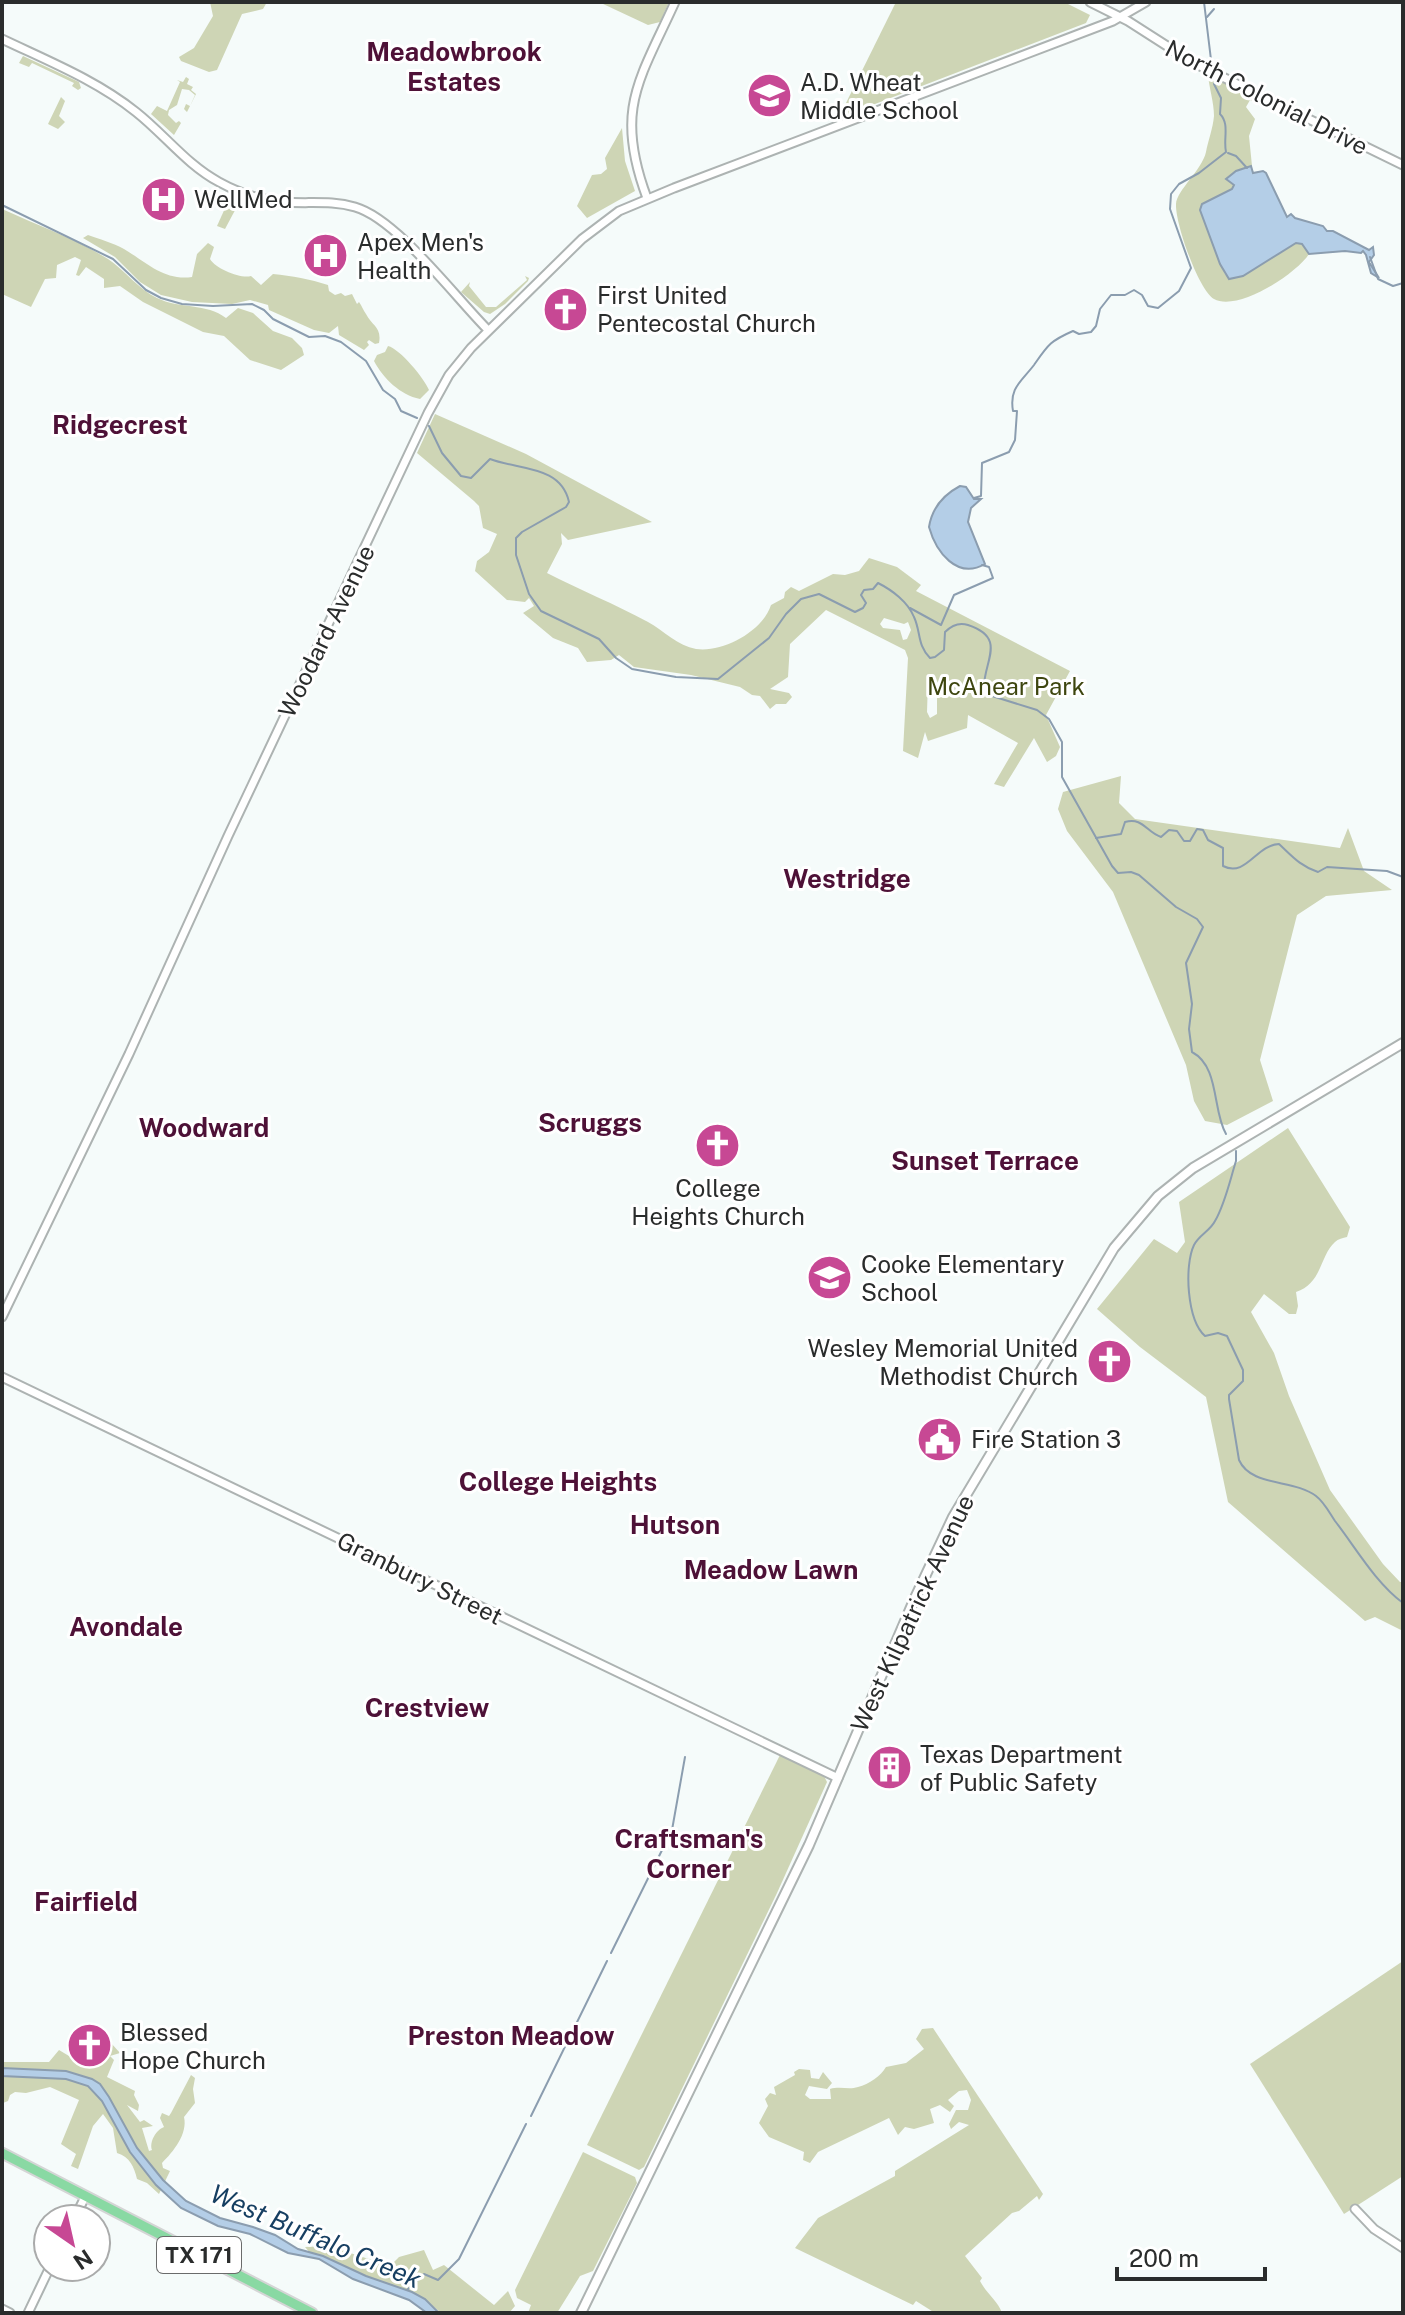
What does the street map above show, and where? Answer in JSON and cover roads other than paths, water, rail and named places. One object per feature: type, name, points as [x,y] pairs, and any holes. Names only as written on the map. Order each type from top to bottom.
[{"type":"main road","name":"West Kilpatrick Avenue","points":[[581,2313],[751,1967],[953,1517],[1114,1248],[1158,1196],[1193,1168],[1403,1043]]},
{"type":"main road","name":"TX 171","points":[[2,2153],[312,2313]]},
{"type":"street","points":[[647,198],[632,149],[633,103],[638,83],[675,2]]},
{"type":"street","name":"North Colonial Drive","points":[[1090,2],[1192,62],[1403,165]]},
{"type":"street","name":"Woodard Avenue","points":[[2,1317],[140,1031],[246,797],[428,413],[449,375],[488,330],[592,230],[619,211],[1121,18],[1146,2]]},
{"type":"street","points":[[2,39],[111,94],[143,118],[196,167],[233,189],[280,202],[341,204],[362,209],[376,217],[402,238],[488,330]]},
{"type":"street","name":"Granbury Street","points":[[2,1377],[838,1778]]},
{"type":"street","points":[[82,2203],[85,2197]]},
{"type":"street","points":[[1355,2209],[1374,2229],[1403,2248]]},
{"type":"street","points":[[28,2313],[42,2283]]},
{"type":"street","points":[[2,2309],[10,2313]]},
{"type":"water","points":[[1251,166],[1253,173],[1266,173],[1287,217],[1291,214],[1323,226],[1327,231],[1333,231],[1369,250],[1373,247],[1374,255],[1369,262],[1379,278],[1371,273],[1363,251],[1309,254],[1302,244],[1296,243],[1243,276],[1229,279],[1220,264],[1200,210],[1202,204],[1232,189],[1234,185],[1226,179],[1236,171]]},
{"type":"water","points":[[960,486],[966,487],[974,499],[981,499],[971,508],[968,522],[985,564],[975,568],[957,566],[949,561],[937,546],[929,527],[939,503]]},
{"type":"water","points":[[2,2068],[66,2071],[92,2079],[109,2097],[137,2148],[163,2180],[186,2201],[220,2218],[275,2235],[298,2249],[412,2292],[425,2299],[439,2313],[427,2313],[409,2300],[353,2279],[319,2259],[288,2253],[250,2234],[218,2226],[181,2208],[156,2185],[130,2152],[102,2101],[88,2086],[66,2079],[2,2076]]},
{"type":"waterway","points":[[1204,2],[1212,68]]},
{"type":"waterway","points":[[1207,17],[1214,9]]},
{"type":"waterway","points":[[974,498],[981,496],[982,463],[1009,452],[1015,440],[1017,411],[1013,411],[1014,391],[1050,344],[1073,331],[1079,334],[1091,332],[1096,326],[1100,309],[1111,295],[1125,295],[1134,290],[1142,295],[1148,306],[1158,308],[1179,291],[1191,268],[1170,209],[1171,194],[1179,184],[1226,152],[1226,127],[1220,114],[1221,98],[1214,84],[1216,79]]},
{"type":"waterway","points":[[1228,153],[1236,156],[1247,168]]},
{"type":"waterway","points":[[2,205],[113,259],[146,290],[161,298],[182,304],[252,304],[273,319],[309,337],[325,336],[341,342],[366,361],[383,390],[395,399],[401,411],[417,418]]},
{"type":"waterway","points":[[1370,257],[1378,279],[1393,286],[1403,283]]},
{"type":"waterway","points":[[429,426],[442,453],[461,476],[471,478],[490,459],[537,471],[557,481],[569,502],[566,507],[516,538],[516,555],[529,594],[541,611],[599,639],[616,658],[632,669],[676,677],[718,679],[769,638],[801,599],[819,594],[855,612],[866,603],[861,595],[864,590],[873,589],[878,583],[908,606],[923,648],[930,658],[944,650],[945,632],[955,625],[968,625],[980,630],[987,637],[991,652],[984,688],[992,696],[1037,710],[1049,719],[1062,742],[1062,777],[1112,866],[1118,873],[1139,875],[1176,907],[1197,919],[1203,927],[1186,963],[1192,1004],[1189,1029],[1192,1052],[1207,1068],[1226,1134]]},
{"type":"waterway","points":[[910,608],[941,625],[954,595],[993,578],[989,567],[982,565]]},
{"type":"waterway","points":[[1096,838],[1121,834],[1125,822],[1131,821],[1140,823],[1161,837],[1169,830],[1177,831],[1184,841],[1190,841],[1197,829],[1203,830],[1208,840],[1223,848],[1223,866],[1231,869],[1245,865],[1264,850],[1279,844],[1301,864],[1318,872],[1327,867],[1387,871],[1403,877]]},
{"type":"waterway","points":[[1236,1151],[1236,1161],[1219,1214],[1194,1245],[1188,1279],[1191,1306],[1199,1328],[1205,1336],[1218,1333],[1227,1336],[1243,1370],[1243,1381],[1229,1395],[1239,1460],[1253,1475],[1296,1487],[1319,1498],[1375,1575],[1403,1603]]},
{"type":"waterway","points":[[611,1953],[672,1830],[685,1757]]},
{"type":"waterway","points":[[531,2116],[607,1961]]},
{"type":"waterway","name":"West Buffalo Creek","points":[[407,2290],[424,2274],[438,2280],[459,2259],[526,2124]]},
{"type":"place","name":"A.D. Wheat Middle School","points":[[769,96]]},
{"type":"place","name":"WellMed","points":[[163,199]]},
{"type":"place","name":"Apex Men's Health","points":[[326,256]]},
{"type":"place","name":"First United Pentecostal Church","points":[[566,309]]},
{"type":"place","name":"College Heights Church","points":[[718,1146]]},
{"type":"place","name":"Cooke Elementary School","points":[[830,1278]]},
{"type":"place","name":"Wesley Memorial United Methodist Church","points":[[1109,1362]]},
{"type":"place","name":"Fire Station 3","points":[[940,1439]]},
{"type":"place","name":"Texas Department of Public Safety","points":[[889,1768]]},
{"type":"place","name":"Blessed Hope Church","points":[[89,2046]]},
{"type":"district","name":"Meadowbrook Estates","points":[[454,66]]},
{"type":"district","name":"Ridgecrest","points":[[120,424]]},
{"type":"district","name":"Westridge","points":[[847,878]]},
{"type":"district","name":"Scruggs","points":[[590,1122]]},
{"type":"district","name":"Woodward","points":[[204,1127]]},
{"type":"district","name":"Sunset Terrace","points":[[985,1160]]},
{"type":"district","name":"College Heights","points":[[558,1481]]},
{"type":"district","name":"Hutson","points":[[675,1524]]},
{"type":"district","name":"Meadow Lawn","points":[[771,1569]]},
{"type":"district","name":"Avondale","points":[[126,1626]]},
{"type":"district","name":"Crestview","points":[[427,1707]]},
{"type":"district","name":"Craftsman's Corner","points":[[689,1853]]},
{"type":"district","name":"Fairfield","points":[[86,1901]]},
{"type":"district","name":"Preston Meadow","points":[[511,2035]]},
{"type":"park label","name":"McAnear Park","points":[[1006,686]]}]
